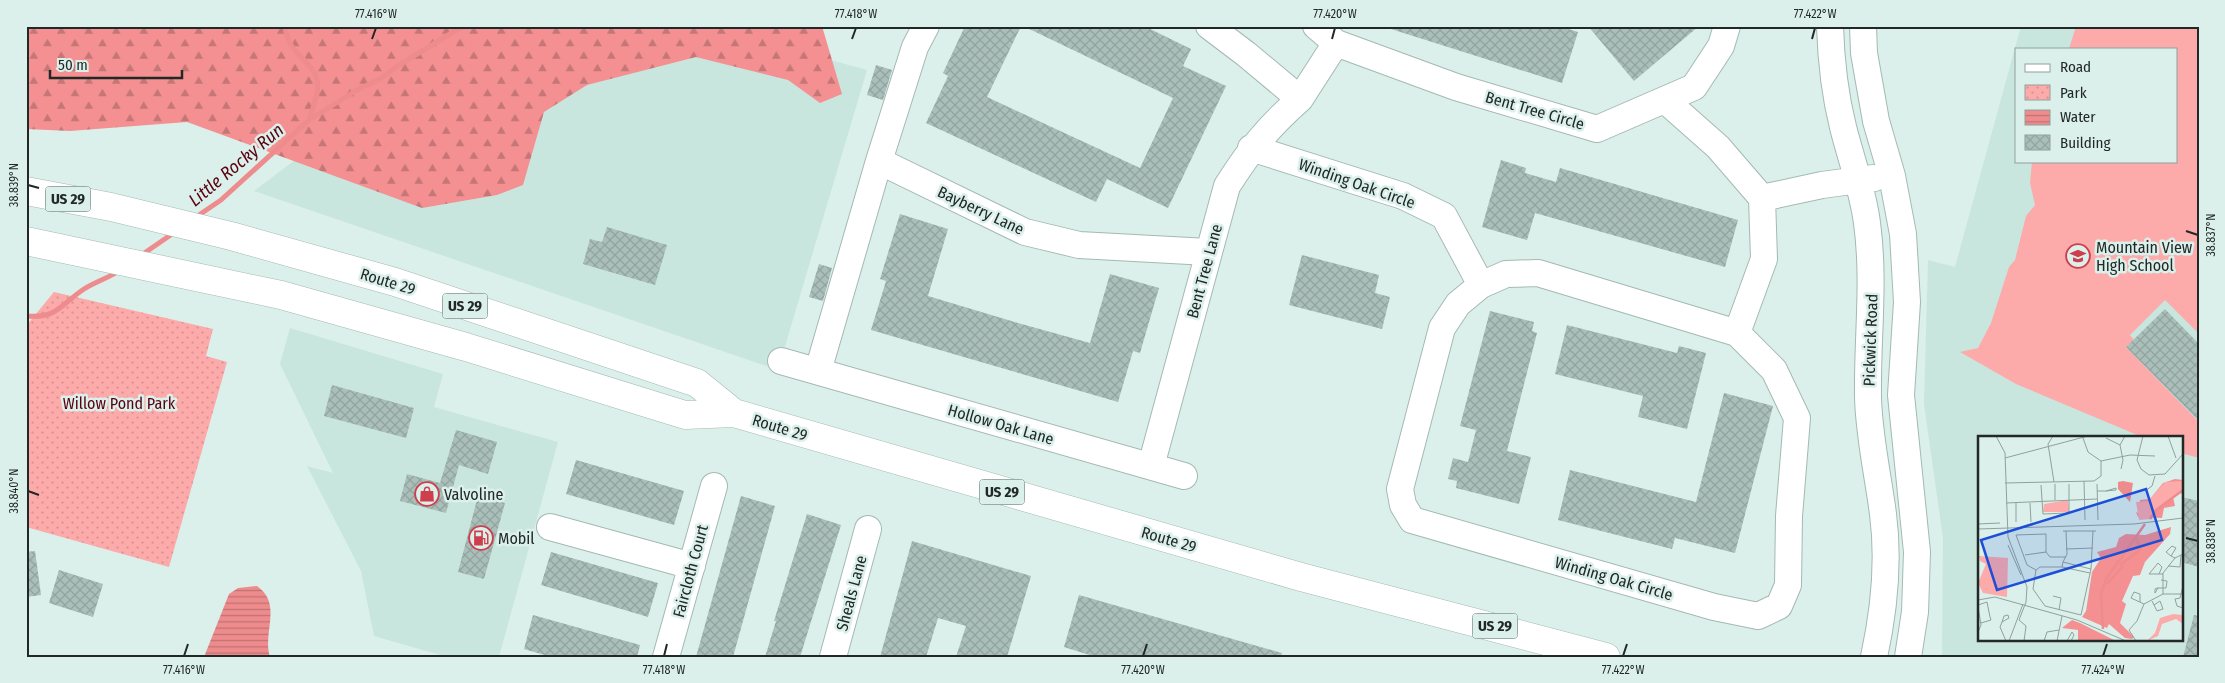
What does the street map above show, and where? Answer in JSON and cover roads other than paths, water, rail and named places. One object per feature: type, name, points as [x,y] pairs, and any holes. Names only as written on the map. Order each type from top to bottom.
[{"type":"main road","name":"Route 29","points":[[26,191],[111,207],[231,236],[395,282],[697,383],[734,413]]},
{"type":"main road","name":"Route 29","points":[[39,244],[177,272],[281,296],[458,344],[685,415],[734,413],[1289,573],[1606,657]]},
{"type":"street","points":[[818,371],[879,161],[915,47],[926,26]]},
{"type":"street","points":[[1209,26],[1300,99],[1336,43]]},
{"type":"street","name":"Bent Tree Circle","points":[[1316,26],[1336,43],[1456,87],[1596,128],[1694,87],[1721,46],[1727,26]]},
{"type":"street","name":"Pickwick Road","points":[[1830,26],[1830,52],[1843,125],[1867,222],[1872,276],[1868,397],[1871,447],[1883,515],[1884,557],[1882,614],[1874,657]]},
{"type":"street","name":"Pickwick Road","points":[[1863,26],[1864,53],[1876,121],[1892,176],[1904,243],[1907,302],[1901,395],[1917,552],[1916,612],[1908,657]]},
{"type":"street","name":"Bent Tree Lane","points":[[1151,466],[1227,186],[1251,148],[1271,124],[1300,99]]},
{"type":"street","points":[[1666,100],[1718,147],[1762,198],[1764,259],[1737,333]]},
{"type":"street","name":"Winding Oak Circle","points":[[1251,148],[1403,196],[1444,216],[1481,284]]},
{"type":"street","name":"Bayberry Lane","points":[[879,161],[1025,232],[1079,245],[1208,252]]},
{"type":"street","points":[[1762,198],[1857,180],[1892,176]]},
{"type":"street","name":"Winding Oak Circle","points":[[1506,274],[1538,274],[1737,333],[1774,370],[1797,418],[1789,516],[1788,585],[1779,606],[1758,616],[1714,607],[1412,520],[1403,505],[1400,489],[1442,328],[1458,304],[1481,284],[1506,274]]},
{"type":"street","name":"Hollow Oak Lane","points":[[780,362],[818,371],[1184,476]]},
{"type":"street","name":"Faircloth Court","points":[[666,657],[714,486]]},
{"type":"street","points":[[550,527],[692,566]]},
{"type":"street","name":"Sheals Lane","points":[[833,657],[868,529]]},
{"type":"water","points":[[257,586],[265,593],[269,601],[268,648],[270,657],[204,657],[229,594],[238,588]]},
{"type":"waterway","points":[[285,26],[287,36],[295,51],[310,67],[317,80],[317,95],[309,120]]},
{"type":"waterway","name":"Little Rocky Run","points":[[196,217],[221,200],[309,120],[357,90],[380,79],[399,65],[463,26]]},
{"type":"waterway","name":"Little Rocky Run","points":[[140,256],[175,232]]},
{"type":"waterway","name":"Little Rocky Run","points":[[26,316],[52,313],[84,289],[119,271]]},
{"type":"place","name":"Mountain View High School","points":[[2078,256]]},
{"type":"place","name":"Valvoline","points":[[427,494]]},
{"type":"place","name":"Mobil","points":[[481,538]]},
{"type":"park label","name":"Willow Pond Park","points":[[119,403]]}]
